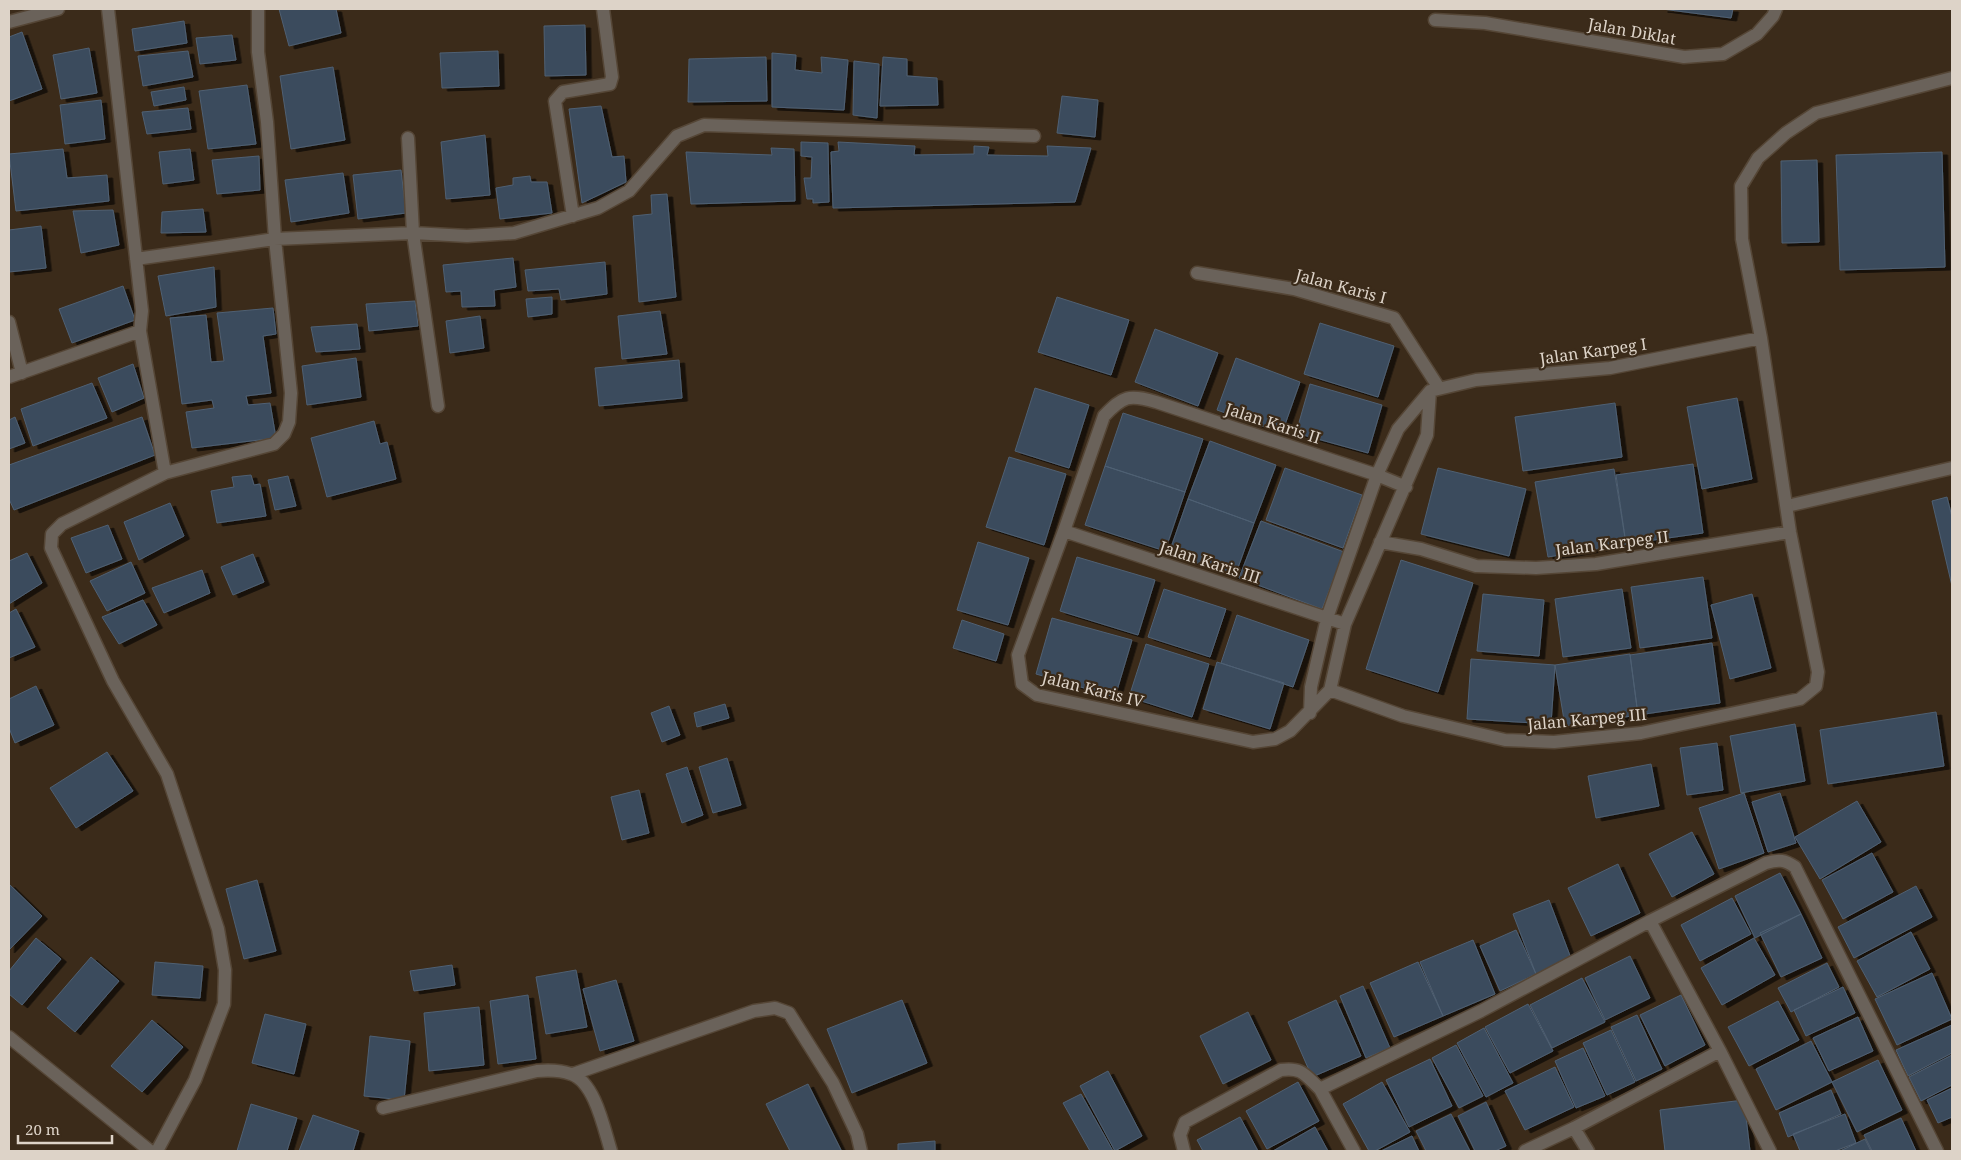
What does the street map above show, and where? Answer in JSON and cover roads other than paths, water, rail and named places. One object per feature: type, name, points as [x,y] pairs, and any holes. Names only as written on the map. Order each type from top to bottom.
[{"type":"street","points":[[9,22],[58,9]]},
{"type":"street","points":[[108,9],[142,311],[140,331],[165,473]]},
{"type":"street","points":[[157,1151],[195,1080],[224,1004],[225,970],[218,928],[167,774],[113,681],[51,548],[52,534],[62,524],[165,473],[274,444],[284,434],[289,422],[291,393],[275,239],[267,122],[258,52],[258,9]]},
{"type":"street","points":[[573,216],[555,102],[563,92],[610,84],[612,77],[603,9]]},
{"type":"street","name":"Jalan Diklat","points":[[1435,20],[1485,23],[1684,57],[1723,54],[1757,34],[1773,16],[1776,9]]},
{"type":"street","points":[[1790,532],[1760,338],[1742,239],[1741,186],[1758,158],[1786,133],[1816,113],[1952,78]]},
{"type":"street","points":[[136,259],[275,239],[413,233],[467,236],[514,233],[598,208],[629,191],[677,136],[704,125],[1034,136]]},
{"type":"street","points":[[408,138],[413,233],[438,406]]},
{"type":"street","name":"Jalan Karis I","points":[[1196,273],[1294,289],[1394,318],[1435,390]]},
{"type":"street","points":[[9,322],[22,373]]},
{"type":"street","points":[[9,377],[140,331]]},
{"type":"street","name":"Jalan Karpeg I","points":[[1435,390],[1476,380],[1610,368],[1760,338]]},
{"type":"street","points":[[1310,713],[1311,687],[1327,618],[1377,475],[1398,429],[1435,390]]},
{"type":"street","points":[[1330,690],[1345,624],[1427,436],[1435,390]]},
{"type":"street","name":"Jalan Karis II","points":[[1128,397],[1138,397],[1156,402],[1377,475],[1406,487]]},
{"type":"street","name":"Jalan Karis IV","points":[[1128,397],[1117,403],[1104,416],[1018,655],[1022,684],[1037,695],[1253,742],[1275,739],[1290,732],[1330,690]]},
{"type":"street","points":[[1787,506],[1952,468]]},
{"type":"street","name":"Jalan Karis III","points":[[1064,531],[1345,624]]},
{"type":"street","name":"Jalan Karpeg II","points":[[1380,542],[1421,549],[1476,566],[1536,568],[1596,564],[1790,532]]},
{"type":"street","name":"Jalan Karpeg III","points":[[1330,690],[1403,716],[1505,740],[1554,742],[1641,733],[1800,699],[1816,686],[1818,672],[1790,532]]},
{"type":"street","points":[[1320,1089],[1481,1011],[1650,921],[1766,863],[1786,860],[1795,867],[1937,1151]]},
{"type":"street","points":[[1650,921],[1720,1051],[1770,1151]]},
{"type":"street","points":[[573,1074],[754,1011],[775,1008],[789,1013],[833,1083],[857,1134],[861,1151]]},
{"type":"street","points":[[9,1037],[150,1151]]},
{"type":"street","points":[[1525,1151],[1574,1128],[1720,1051]]},
{"type":"street","points":[[1184,1151],[1180,1135],[1185,1122],[1281,1070],[1294,1068],[1304,1073],[1320,1089],[1354,1151]]},
{"type":"street","points":[[383,1108],[536,1071],[554,1070],[573,1074],[584,1083],[593,1097],[611,1151]]},
{"type":"street","points":[[1574,1128],[1588,1151]]}]
